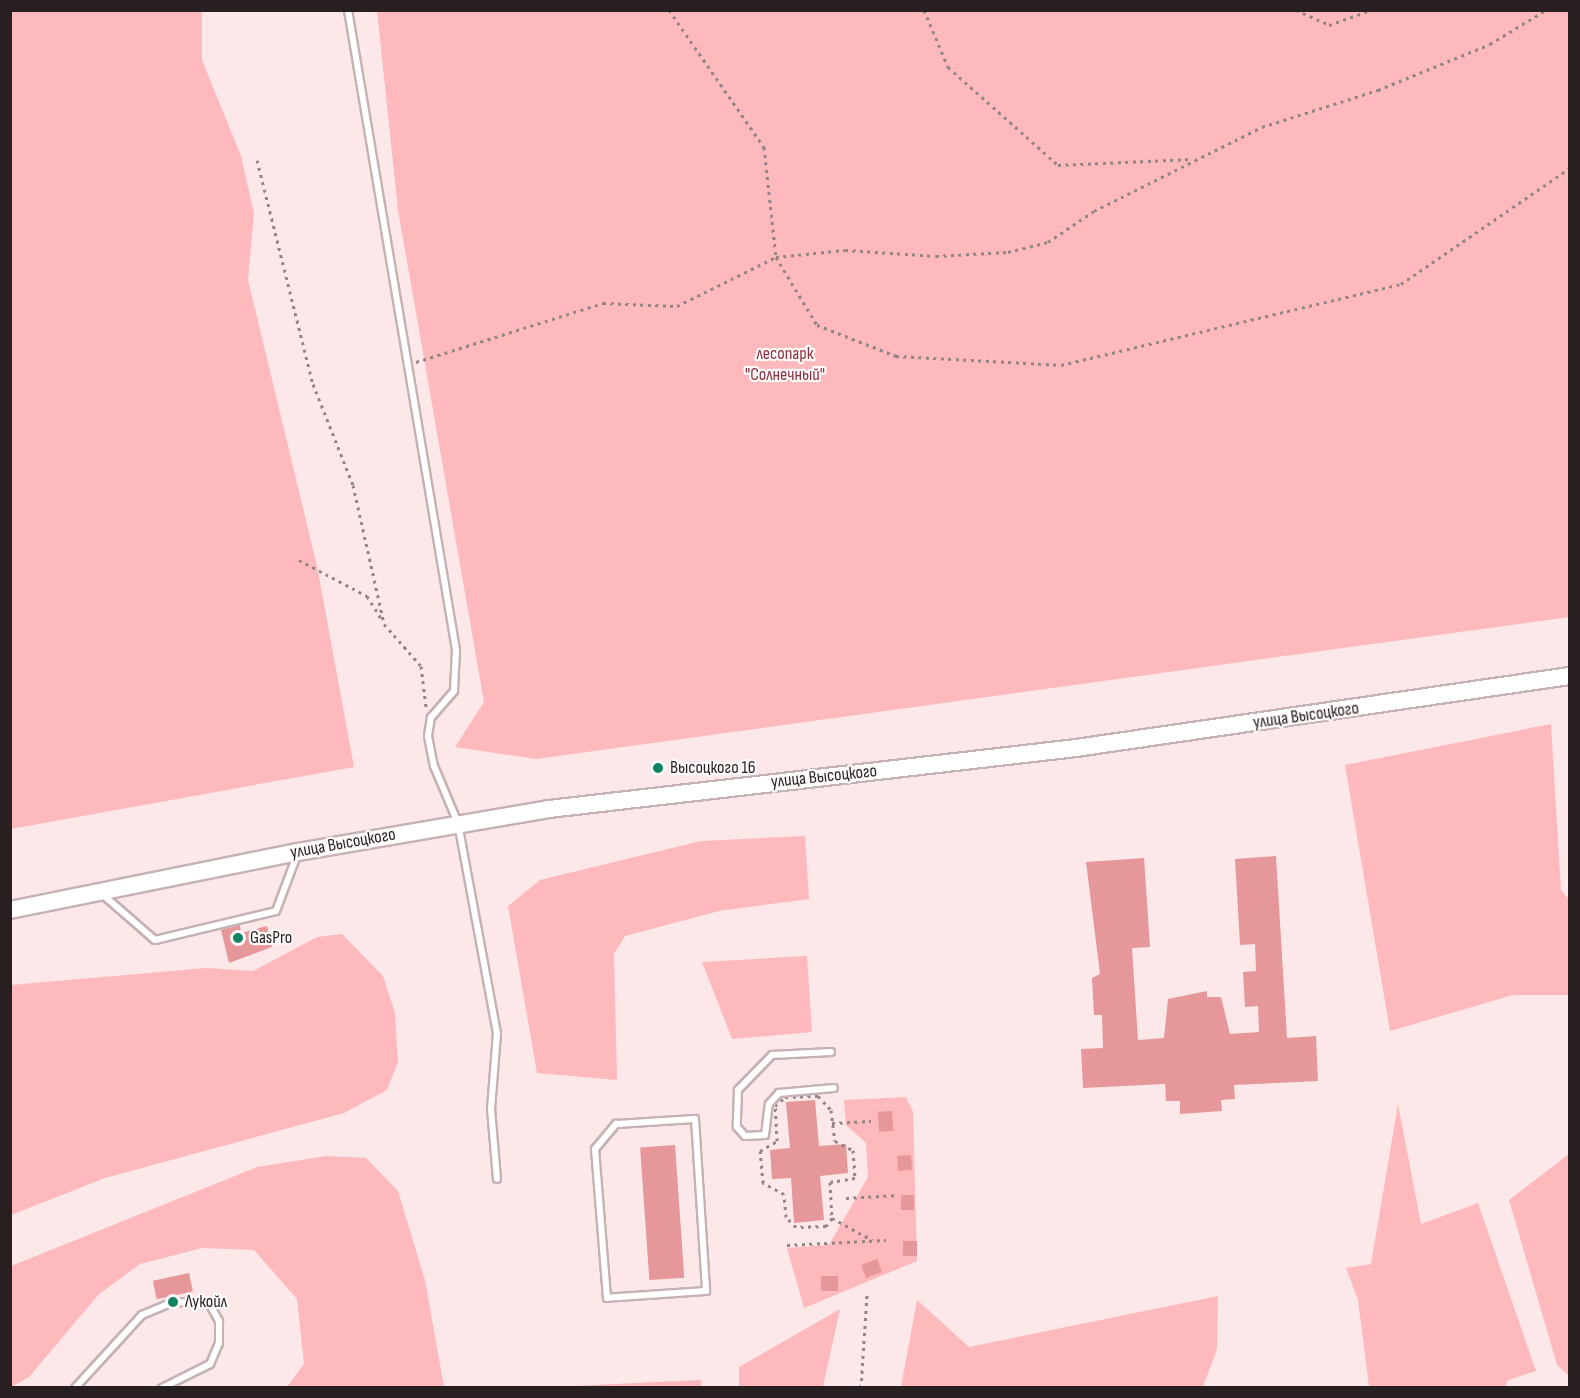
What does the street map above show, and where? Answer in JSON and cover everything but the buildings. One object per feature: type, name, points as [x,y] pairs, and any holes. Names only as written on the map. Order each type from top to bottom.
[{"type":"main road","name":"улица Высоцкого","points":[[10,910],[298,852],[458,823],[1076,748],[1569,676]]},
{"type":"lane","points":[[348,10],[406,366],[456,650],[454,691],[431,717],[434,766],[458,823],[497,1033],[492,1109],[496,1179]]},
{"type":"lane","points":[[99,891],[155,940],[276,911],[298,852]]},
{"type":"lane","points":[[831,1052],[772,1055],[738,1090],[737,1127],[745,1136],[765,1136],[769,1104],[779,1093],[834,1088]]},
{"type":"lane","points":[[695,1119],[706,1291],[607,1298],[597,1174],[595,1149],[616,1124],[695,1119]]},
{"type":"lane","points":[[75,1388],[142,1315],[173,1302],[209,1303],[219,1321],[219,1343],[210,1364],[162,1388]]},
{"type":"path","points":[[669,10],[764,147],[776,257],[817,325],[896,356],[1061,365],[1401,284],[1569,168]]},
{"type":"path","points":[[924,10],[948,67],[1058,165],[1194,159]]},
{"type":"path","points":[[1296,10],[1329,25],[1371,10]]},
{"type":"path","points":[[406,366],[603,303],[677,306],[776,257],[845,250],[936,256],[1008,252],[1048,242],[1094,211],[1262,127],[1378,90],[1490,44],[1546,10]]},
{"type":"path","points":[[257,160],[313,384],[353,485],[384,624]]},
{"type":"path","points":[[299,560],[367,596],[384,624],[421,666],[423,699],[431,717]]},
{"type":"path","points":[[818,1096],[827,1101],[832,1123],[834,1141],[853,1150],[855,1178],[830,1182],[832,1218],[826,1226],[796,1227],[786,1217],[784,1194],[763,1183],[760,1151],[777,1141],[776,1106],[785,1097],[818,1096]]},
{"type":"path","points":[[832,1123],[871,1121]]},
{"type":"path","points":[[846,1198],[898,1195]]},
{"type":"path","points":[[832,1218],[873,1241]]},
{"type":"path","points":[[787,1245],[886,1240]]},
{"type":"path","points":[[861,1388],[867,1294]]},
{"type":"green space","points":[[11,10],[202,11],[202,60],[241,156],[254,213],[248,280],[317,566],[354,767],[11,829]]},
{"type":"green space","name":"лесопарк \"Солнечный\"","points":[[377,11],[1569,11],[1569,617],[536,759],[455,747],[484,702],[398,210]]},
{"type":"green space","points":[[1551,724],[1561,890],[1569,899],[1569,995],[1513,995],[1390,1031],[1345,765]]},
{"type":"green space","points":[[805,836],[809,899],[719,911],[625,936],[614,954],[617,1080],[537,1073],[508,906],[540,880],[701,841]]},
{"type":"green space","points":[[342,934],[383,976],[395,1013],[398,1062],[387,1090],[344,1113],[105,1178],[11,1215],[11,985],[206,968],[253,971],[317,937]]},
{"type":"green space","points":[[807,956],[812,1032],[732,1039],[702,962]]},
{"type":"green space","points":[[906,1097],[913,1112],[917,1261],[804,1308],[787,1248],[829,1245],[868,1177],[866,1143],[846,1125],[844,1100]]},
{"type":"green space","points":[[1398,1104],[1421,1224],[1478,1203],[1536,1371],[1508,1380],[1505,1387],[1369,1387],[1358,1300],[1346,1268],[1371,1264]]},
{"type":"green space","points":[[1569,1154],[1569,1376],[1557,1365],[1509,1200]]},
{"type":"green space","points":[[326,1156],[366,1158],[398,1191],[425,1280],[444,1387],[287,1387],[304,1364],[297,1299],[254,1250],[202,1248],[140,1264],[99,1294],[29,1377],[11,1387],[11,1266],[257,1167]]},
{"type":"green space","points":[[1218,1296],[1217,1349],[1203,1387],[901,1387],[917,1300],[969,1347]]},
{"type":"green space","points":[[840,1309],[823,1387],[739,1387],[739,1367]]},
{"type":"green space","points":[[701,1380],[701,1387],[551,1387]]},
{"type":"place","name":"Высоцкого 16","points":[[658,768]]},
{"type":"place","name":"GasPro","points":[[238,938]]},
{"type":"place","name":"Лукойл","points":[[173,1302]]}]
